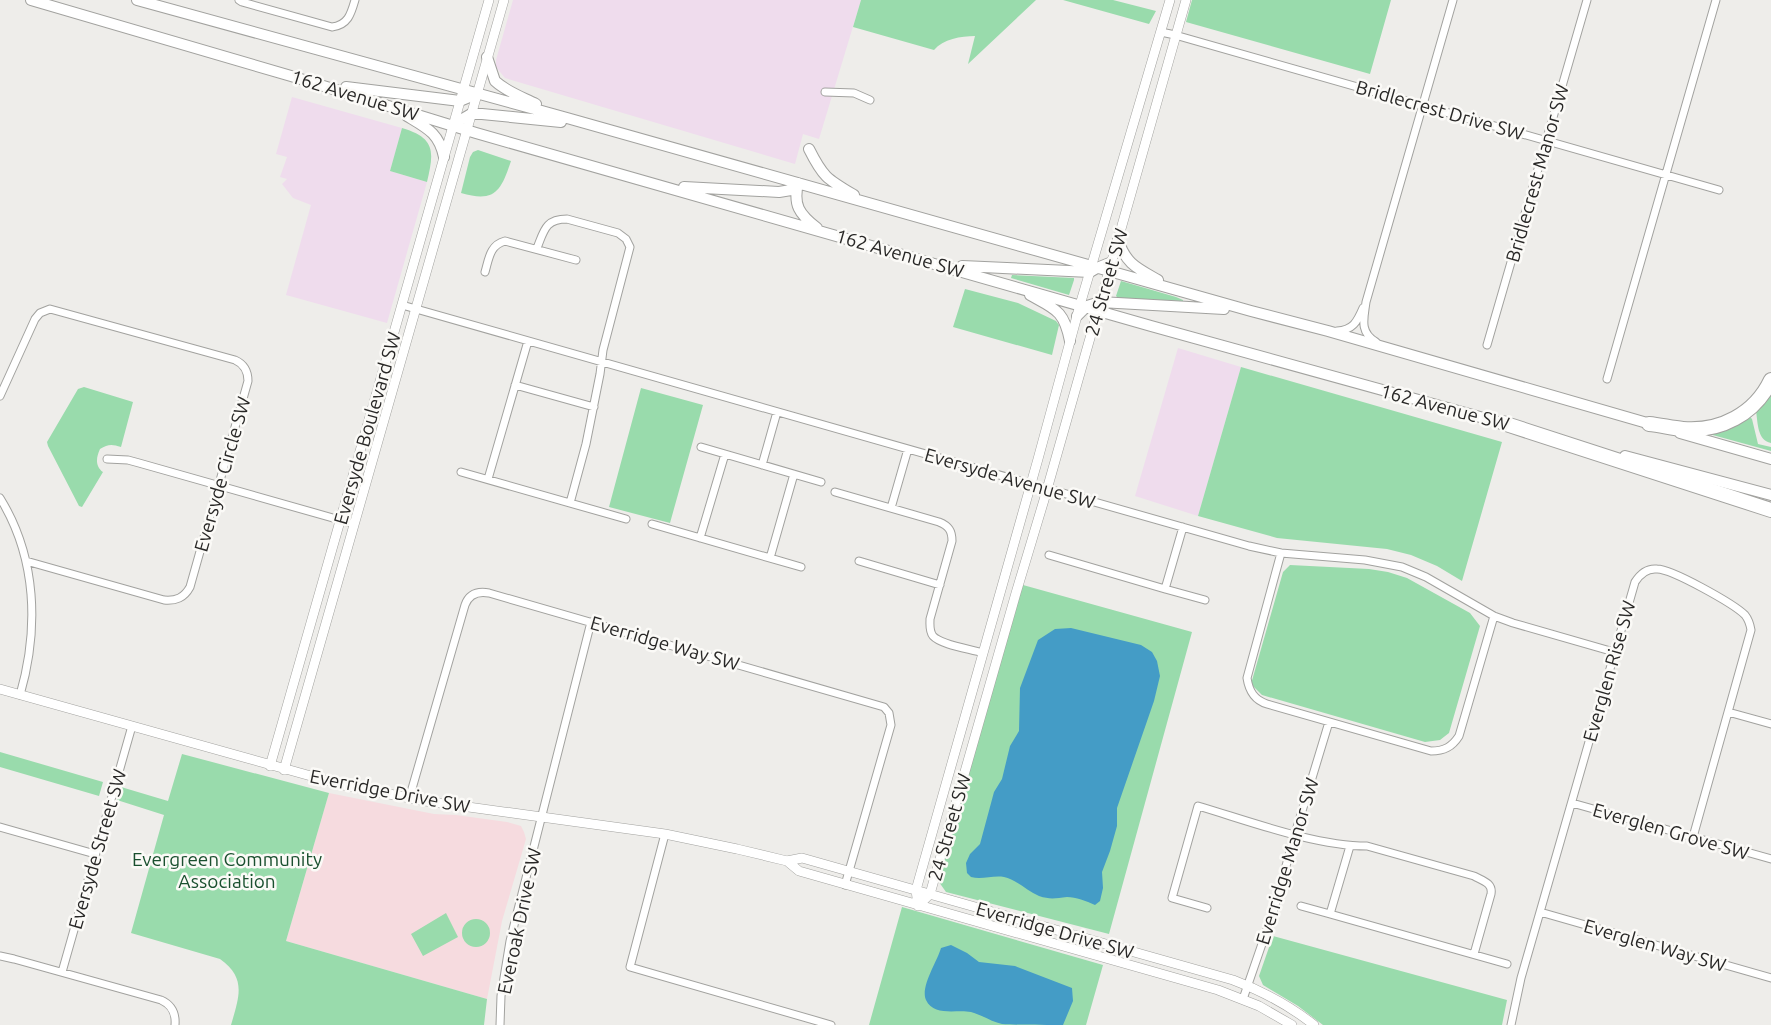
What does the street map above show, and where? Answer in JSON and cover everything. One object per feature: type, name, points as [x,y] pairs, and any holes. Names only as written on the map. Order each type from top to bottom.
[{"type":"highway","points":[[1649,424],[1702,429],[1731,421],[1753,407],[1771,380]]},
{"type":"highway","points":[[1503,423],[1771,510]]},
{"type":"main road","name":"162 Avenue SW","points":[[31,0],[467,130],[1088,308],[1771,495]]},
{"type":"main road","name":"162 Avenue SW","points":[[137,0],[461,95]]},
{"type":"main road","points":[[487,57],[495,81],[501,86],[568,118]]},
{"type":"main road","points":[[315,83],[477,94]]},
{"type":"main road","name":"162 Avenue SW","points":[[477,94],[798,183],[1093,269],[1110,266],[1172,289],[1388,348],[1771,459]]},
{"type":"main road","points":[[393,107],[435,135],[444,157]]},
{"type":"main road","points":[[452,125],[471,114],[592,125]]},
{"type":"main road","points":[[809,149],[825,176],[868,203]]},
{"type":"main road","points":[[664,186],[779,192],[791,190],[798,183]]},
{"type":"main road","points":[[798,183],[796,196],[800,211],[821,230]]},
{"type":"main road","points":[[1118,240],[1123,253],[1133,266],[1172,289]]},
{"type":"main road","points":[[938,264],[993,269],[1093,269]]},
{"type":"main road","points":[[1012,285],[1058,312],[1067,324],[1070,341]]},
{"type":"main road","points":[[1088,308],[1201,307],[1251,311]]},
{"type":"street","points":[[239,0],[338,27],[346,22],[355,0]]},
{"type":"street","name":"Eversyde Boulevard SW","points":[[270,766],[489,0]]},
{"type":"street","name":"Eversyde Boulevard SW","points":[[284,770],[504,0]]},
{"type":"street","name":"24 Street SW","points":[[918,906],[930,894],[1047,489],[1088,308],[1093,269],[1170,0]]},
{"type":"street","name":"24 Street SW","points":[[918,906],[916,890],[1070,341],[1110,266],[1186,0]]},
{"type":"street","points":[[1388,348],[1370,339],[1365,332],[1363,324],[1366,302],[1453,0]]},
{"type":"street","name":"Bridlecrest Manor SW","points":[[1487,345],[1587,0]]},
{"type":"street","points":[[1607,379],[1716,0]]},
{"type":"street","name":"Bridlecrest Drive SW","points":[[1161,32],[1720,190]]},
{"type":"street","points":[[825,92],[853,93],[870,100]]},
{"type":"street","points":[[537,248],[547,225],[561,218],[618,233],[629,242],[629,255],[603,350],[594,407],[570,503]]},
{"type":"street","points":[[485,272],[492,249],[501,242],[509,241],[576,260]]},
{"type":"street","points":[[1323,330],[1351,328],[1366,302]]},
{"type":"street","name":"Eversyde Avenue SW","points":[[402,305],[1281,553],[1365,560],[1402,567],[1513,623],[1614,652]]},
{"type":"street","name":"Eversyde Circle SW","points":[[0,396],[34,319],[50,309],[239,362],[247,372],[248,381],[190,587],[183,597],[164,600],[26,561]]},
{"type":"street","points":[[488,480],[528,341]]},
{"type":"street","points":[[515,385],[594,407]]},
{"type":"street","points":[[762,465],[777,412]]},
{"type":"street","points":[[701,447],[821,482]]},
{"type":"street","points":[[891,508],[908,449]]},
{"type":"street","points":[[700,538],[725,454]]},
{"type":"street","points":[[107,459],[128,460],[354,524]]},
{"type":"street","points":[[461,472],[626,519]]},
{"type":"street","points":[[770,558],[794,474]]},
{"type":"street","points":[[835,492],[947,526],[951,531],[952,541],[930,619],[932,634],[942,641],[983,653]]},
{"type":"street","points":[[0,498],[18,534],[31,592],[33,618],[30,654],[20,695]]},
{"type":"street","points":[[652,524],[800,567]]},
{"type":"street","points":[[1165,589],[1183,527]]},
{"type":"street","points":[[1281,553],[1248,672],[1249,687],[1261,702],[1329,722],[1431,751],[1452,746],[1459,736],[1494,615]]},
{"type":"street","points":[[1049,555],[1205,600]]},
{"type":"street","points":[[859,561],[940,585]]},
{"type":"street","name":"Everglen Rise SW","points":[[1511,1025],[1521,978],[1614,652],[1635,582],[1646,570],[1664,570],[1716,595],[1747,617],[1751,630],[1693,837]]},
{"type":"street","name":"Everridge Way SW","points":[[410,799],[465,605],[469,597],[478,592],[489,593],[869,701],[887,709],[891,725],[845,885]]},
{"type":"street","name":"Everoak Drive SW","points":[[500,1025],[506,964],[592,622]]},
{"type":"street","name":"Everridge Drive SW","points":[[0,689],[343,786],[410,799],[665,834],[787,861],[802,858],[1218,976],[1248,986],[1285,1004],[1314,1025]]},
{"type":"street","points":[[1728,712],[1771,724]]},
{"type":"street","name":"Everridge Manor SW","points":[[1243,999],[1273,912],[1329,722]]},
{"type":"street","name":"Eversyde Street SW","points":[[62,972],[132,726]]},
{"type":"street","name":"Everglen Grove SW","points":[[1572,803],[1771,859]]},
{"type":"street","points":[[1207,908],[1172,898],[1198,806],[1294,834],[1350,846],[1367,846],[1474,876],[1489,884],[1491,894],[1474,954]]},
{"type":"street","points":[[0,827],[95,854]]},
{"type":"street","points":[[665,834],[630,967],[831,1025]]},
{"type":"street","points":[[1331,914],[1350,846]]},
{"type":"street","name":"Everridge Drive SW","points":[[787,861],[799,872],[1243,999],[1292,1025]]},
{"type":"street","points":[[1301,906],[1507,964]]},
{"type":"street","name":"Everglen Way SW","points":[[1540,912],[1771,978]]},
{"type":"street","points":[[1104,958],[1108,945]]},
{"type":"street","points":[[0,956],[165,1002],[172,1008],[175,1025]]},
{"type":"shaded area","points":[[513,0],[861,0],[819,139],[803,134],[795,164],[505,78],[496,67],[496,60]]},
{"type":"shaded area","points":[[292,97],[402,128],[390,171],[427,182],[387,323],[286,295],[311,205],[293,198],[282,184],[287,179],[280,177],[287,157],[276,154]]},
{"type":"shaded area","points":[[1178,348],[1241,367],[1198,516],[1135,496]]},
{"type":"shaded area","points":[[329,793],[434,814],[521,826],[526,839],[502,921],[487,999],[286,941]]},
{"type":"green space","points":[[861,0],[1036,0],[968,64],[975,36],[953,39],[934,50],[853,27]]},
{"type":"green space","points":[[1063,0],[1113,0],[1156,11],[1149,24]]},
{"type":"green space","points":[[1192,0],[1391,0],[1370,74],[1186,22]]},
{"type":"green space","points":[[402,128],[421,136],[430,148],[431,162],[427,182],[390,171]]},
{"type":"green space","points":[[478,150],[511,161],[504,180],[495,192],[472,196],[461,193],[470,157]]},
{"type":"green space","points":[[1012,275],[1074,280],[1069,295],[1011,278]]},
{"type":"green space","points":[[1121,281],[1183,301],[1118,298],[1116,296]]},
{"type":"green space","points":[[965,289],[1018,303],[1056,321],[1059,325],[1052,355],[953,327]]},
{"type":"green space","points":[[1241,367],[1502,442],[1462,581],[1437,566],[1387,549],[1277,538],[1198,516]]},
{"type":"green space","points":[[84,387],[133,402],[121,447],[110,445],[100,449],[97,462],[103,472],[82,507],[79,506],[47,442],[78,389]]},
{"type":"green space","points":[[641,388],[703,405],[670,523],[609,507]]},
{"type":"green space","points":[[1771,395],[1771,443],[1761,435],[1756,411]]},
{"type":"green space","points":[[1750,417],[1758,444],[1771,447],[1771,451],[1709,434]]},
{"type":"green space","points":[[1290,565],[1388,572],[1407,578],[1470,613],[1480,626],[1449,733],[1440,740],[1425,742],[1262,695],[1251,684],[1283,572]]},
{"type":"green space","points":[[1023,585],[1192,632],[1109,934],[946,892],[939,882]]},
{"type":"green space","points":[[0,752],[103,782],[99,796],[0,767]]},
{"type":"green space","name":"Evergreen Community Association","points":[[182,754],[329,793],[286,941],[487,999],[484,1025],[231,1025],[239,989],[229,966],[220,959],[131,933],[164,815],[117,800],[121,787],[168,801]]},
{"type":"green space","points":[[902,907],[1103,965],[1086,1025],[869,1025]]},
{"type":"green space","points":[[446,913],[458,937],[423,956],[411,934]]},
{"type":"green space","points":[[476,919],[486,923],[490,933],[486,943],[476,947],[466,943],[462,933],[466,923]]},
{"type":"green space","points":[[1273,936],[1507,1000],[1502,1025],[1323,1025],[1263,985],[1259,976]]},
{"type":"water","points":[[1071,628],[1141,645],[1152,652],[1160,676],[1117,808],[1117,826],[1102,872],[1103,888],[1100,901],[1095,905],[1074,898],[1039,896],[1004,877],[971,877],[967,873],[966,863],[970,854],[980,844],[994,792],[1002,779],[1010,746],[1019,731],[1020,688],[1038,640],[1055,629]]},
{"type":"water","points":[[951,945],[979,962],[1015,966],[1072,988],[1073,1001],[1063,1025],[1002,1024],[971,1012],[934,1009],[926,1000],[925,988],[941,948]]}]
